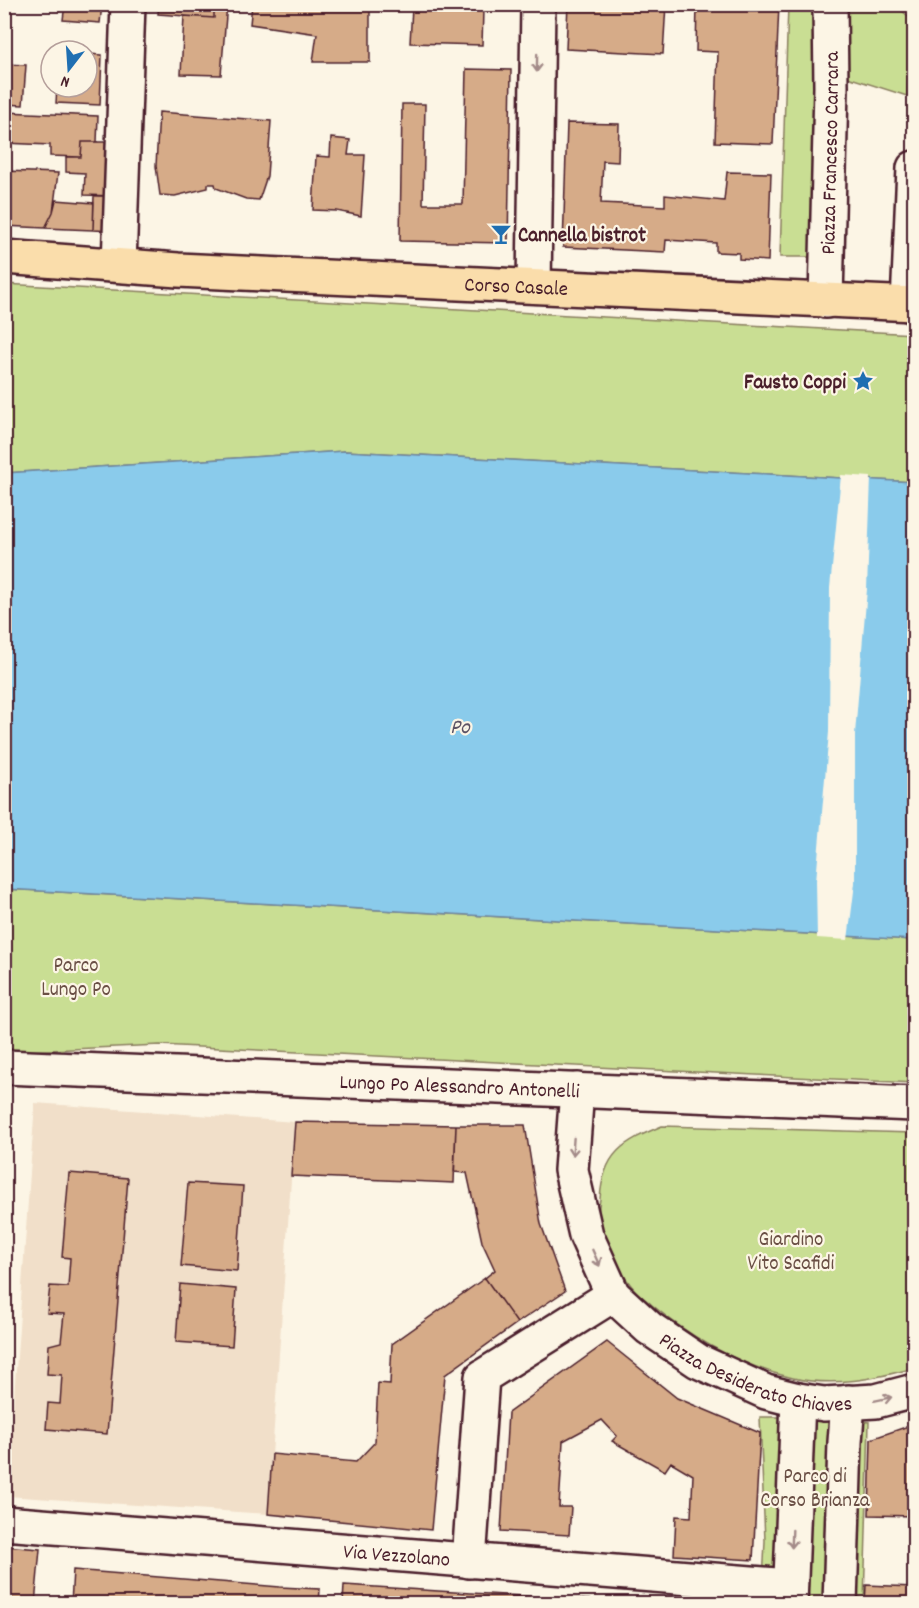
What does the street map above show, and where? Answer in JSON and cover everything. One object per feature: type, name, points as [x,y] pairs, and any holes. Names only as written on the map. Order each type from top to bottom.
[{"type":"main road","name":"Corso Casale","points":[[4,257],[119,265],[911,304]]},
{"type":"street","points":[[119,265],[128,4]]},
{"type":"street","points":[[534,286],[538,4]]},
{"type":"street","name":"Piazza Francesco Carrara","points":[[826,301],[831,87],[830,4]]},
{"type":"street","points":[[911,304],[915,168]]},
{"type":"street","name":"Lungo Po Alessandro Antonelli","points":[[4,1066],[915,1104]]},
{"type":"street","name":"Piazza Desiderato Chiaves","points":[[577,1090],[571,1170],[586,1235],[613,1295],[649,1328],[698,1361],[766,1392],[798,1400],[824,1404],[876,1401],[915,1391]]},
{"type":"street","points":[[469,1561],[482,1377],[613,1295]]},
{"type":"street","points":[[790,1595],[798,1400]]},
{"type":"street","points":[[840,1604],[848,1402]]},
{"type":"street","name":"Via Vezzolano","points":[[4,1523],[469,1561],[790,1595]]},
{"type":"shaded area","points":[[35,1103],[295,1122],[268,1514],[7,1496]]},
{"type":"green space","points":[[788,5],[818,5],[812,257],[780,257]]},
{"type":"green space","points":[[852,5],[897,6],[910,18],[907,96],[838,74],[838,13]]},
{"type":"green space","points":[[4,284],[914,334],[914,482],[345,451],[5,473]]},
{"type":"green space","name":"Parco Lungo Po","points":[[5,889],[914,940],[914,1083],[160,1045],[5,1052]]},
{"type":"green space","name":"Giardino Vito Scafidi","points":[[662,1126],[914,1133],[914,1368],[839,1382],[809,1381],[774,1373],[736,1359],[701,1340],[637,1292],[619,1267],[601,1230],[598,1213],[602,1183],[605,1170],[618,1151],[636,1138]]},
{"type":"green space","name":"Parco di Corso Brianza","points":[[760,1417],[869,1422],[864,1603],[762,1603],[765,1541]]},
{"type":"water","name":"Po","points":[[345,451],[914,482],[914,940],[5,889],[5,473]]},
{"type":"pier","points":[[841,475],[871,477],[867,589],[855,734],[855,883],[848,940],[817,938],[816,881],[829,732],[830,588]]},
{"type":"building","points":[[65,4],[102,4],[100,23],[63,20]]},
{"type":"building","points":[[159,4],[214,4],[214,18],[158,14]]},
{"type":"building","points":[[214,4],[227,4],[221,75],[181,74],[184,16],[214,18]]},
{"type":"building","points":[[252,4],[370,4],[370,62],[313,62],[317,34],[250,24]]},
{"type":"building","points":[[568,4],[666,4],[663,54],[566,49]]},
{"type":"building","points":[[697,4],[779,4],[773,144],[715,142],[718,52],[696,51]]},
{"type":"building","points":[[412,7],[483,10],[482,45],[410,43]]},
{"type":"building","points":[[99,55],[102,55],[100,105],[56,103],[56,99],[99,99]]},
{"type":"building","points":[[4,64],[26,65],[23,105],[4,104]]},
{"type":"building","points":[[466,69],[511,70],[508,243],[400,241],[402,104],[425,104],[423,204],[463,204]]},
{"type":"building","points":[[5,112],[98,116],[97,142],[82,142],[81,157],[50,156],[50,145],[4,143]]},
{"type":"building","points":[[159,112],[271,121],[267,176],[259,200],[246,199],[216,188],[215,184],[208,184],[208,188],[175,196],[160,195],[156,166]]},
{"type":"building","points":[[567,123],[619,124],[618,162],[603,161],[601,203],[665,206],[665,195],[724,201],[727,172],[771,173],[768,261],[739,259],[739,253],[716,252],[716,243],[666,240],[665,252],[563,247]]},
{"type":"building","points":[[331,138],[350,140],[348,155],[365,155],[361,216],[337,211],[313,210],[316,156],[330,157]]},
{"type":"building","points":[[82,142],[110,142],[114,196],[84,195],[85,173],[66,172],[66,157],[81,157]]},
{"type":"building","points":[[4,171],[58,173],[53,212],[45,228],[4,226]]},
{"type":"building","points":[[94,196],[114,196],[113,231],[93,230]]},
{"type":"building","points":[[56,200],[94,203],[93,230],[45,228]]},
{"type":"building","points":[[295,1122],[456,1125],[454,1183],[291,1176]]},
{"type":"building","points":[[456,1125],[525,1125],[541,1224],[565,1291],[517,1323],[485,1278],[495,1270],[482,1242],[467,1173],[454,1172]]},
{"type":"building","points":[[69,1173],[128,1178],[107,1434],[46,1429],[48,1403],[60,1404],[62,1375],[47,1374],[49,1345],[61,1342],[64,1314],[47,1313],[50,1286],[68,1287],[70,1258],[62,1257]]},
{"type":"building","points":[[188,1183],[243,1186],[237,1271],[181,1266]]},
{"type":"building","points":[[485,1278],[517,1323],[445,1375],[431,1530],[268,1514],[272,1454],[356,1462],[375,1442],[378,1383],[390,1384],[392,1344]]},
{"type":"building","points":[[180,1284],[236,1289],[232,1346],[176,1342]]},
{"type":"building","points":[[607,1342],[677,1398],[760,1433],[753,1560],[674,1555],[676,1516],[691,1517],[693,1475],[671,1462],[665,1471],[612,1441],[617,1436],[602,1420],[563,1441],[559,1507],[571,1507],[569,1535],[501,1531],[508,1413]]},
{"type":"building","points":[[914,1424],[914,1516],[869,1515],[871,1439]]},
{"type":"building","points":[[4,1546],[40,1549],[35,1604],[4,1604]]},
{"type":"building","points":[[73,1570],[320,1589],[319,1604],[71,1604]]},
{"type":"building","points":[[344,1585],[454,1592],[657,1604],[343,1604]]},
{"type":"building","points":[[866,1585],[914,1587],[914,1604],[865,1604]]},
{"type":"place","name":"Cannella bistrot","points":[[501,234]]},
{"type":"place","name":"Fausto Coppi","points":[[863,381]]}]
